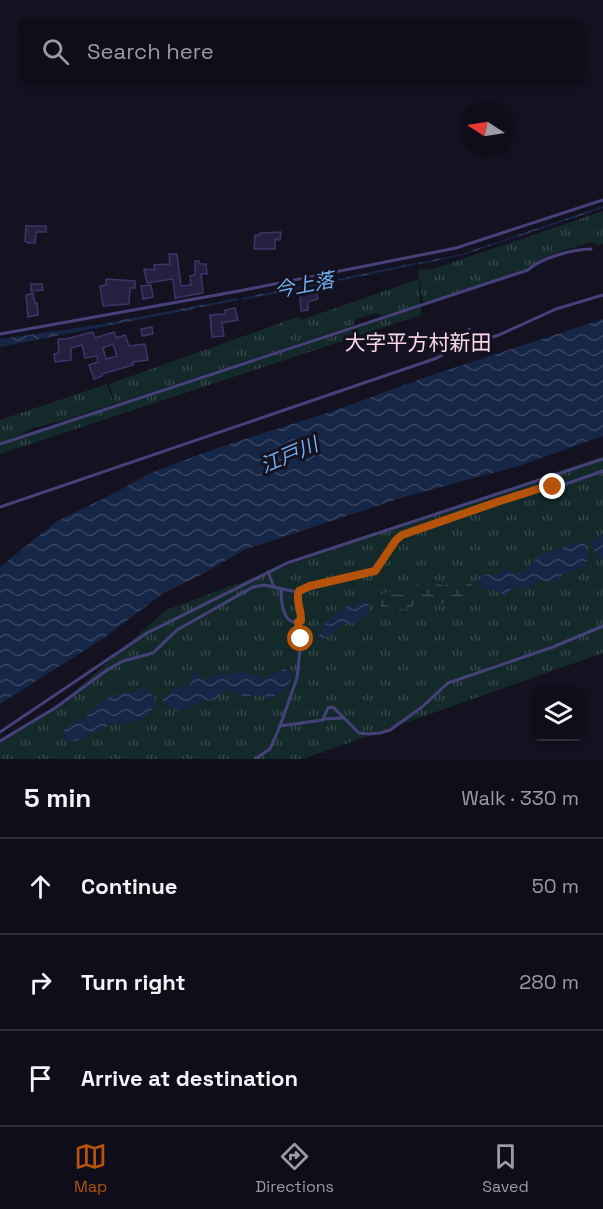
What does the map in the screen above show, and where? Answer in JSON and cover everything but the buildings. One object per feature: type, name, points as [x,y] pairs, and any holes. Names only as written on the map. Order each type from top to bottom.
[{"type":"lane","points":[[0,334],[217,296],[456,248],[603,201]]},
{"type":"lane","points":[[0,444],[528,270],[535,263],[579,249],[591,249]]},
{"type":"lane","points":[[0,507],[437,358],[456,347],[499,335],[556,309],[603,295]]},
{"type":"lane","points":[[456,347],[469,330]]},
{"type":"lane","points":[[0,732],[147,633],[268,572],[299,558],[603,459]]},
{"type":"lane","points":[[0,741],[55,708],[116,665],[153,653],[177,630],[253,587],[264,585],[281,590],[299,591],[310,586],[375,571],[396,540],[402,535],[528,492],[562,485],[603,471]]},
{"type":"lane","points":[[268,572],[275,588]]},
{"type":"lane","points":[[281,590],[284,614],[290,621],[298,622]]},
{"type":"lane","points":[[298,622],[301,621],[302,615],[296,600],[299,591]]},
{"type":"lane","points":[[255,759],[270,749],[297,678],[301,639],[298,622]]},
{"type":"lane","points":[[323,720],[328,708],[337,710],[342,718],[359,733],[373,734],[390,730],[422,707],[448,683],[553,647],[603,626]]},
{"type":"lane","points":[[280,726],[342,718]]},
{"type":"green space","points":[[603,211],[603,244],[598,245],[592,242],[558,252],[533,264],[528,269],[423,303],[418,270],[436,268]]},
{"type":"green space","points":[[419,279],[420,304],[382,316],[377,313],[356,319],[352,326],[115,404],[109,384],[300,316],[301,320]]},
{"type":"green space","points":[[421,307],[421,315],[0,454],[0,446],[21,438]]},
{"type":"green space","points":[[107,384],[114,404],[32,428],[0,443],[0,420]]},
{"type":"green space","points":[[603,456],[603,653],[303,759],[0,759],[0,741],[64,701],[166,610],[274,570]]},
{"type":"green space","points":[[457,579],[467,579],[472,583],[471,591],[441,605],[418,604],[408,608],[388,609],[382,608],[377,601],[379,595],[385,593],[392,592],[399,595],[416,585],[431,583],[445,586]]},
{"type":"water","points":[[603,206],[603,208],[463,255],[417,265],[417,263],[462,254]]},
{"type":"water","points":[[415,263],[415,265],[319,285],[318,283]]},
{"type":"water","points":[[316,283],[316,286],[242,300],[242,298]]},
{"type":"water","points":[[238,298],[239,300],[0,347],[0,339],[91,326]]},
{"type":"water","name":"江戸川","points":[[603,319],[603,436],[519,466],[404,497],[244,550],[162,594],[104,638],[0,704],[0,567],[57,521],[150,473],[223,446]]},
{"type":"water","points":[[603,533],[603,559],[599,558],[590,543]]},
{"type":"water","points":[[580,542],[586,544],[588,555],[586,565],[565,573],[556,583],[546,581],[536,583],[527,589],[514,588],[505,597],[499,592],[478,586],[477,581],[484,575],[500,574],[504,569],[515,573],[524,572],[539,555]]},
{"type":"water","points":[[363,600],[370,607],[369,614],[354,623],[341,624],[331,635],[320,640],[318,636],[323,632],[323,625],[346,606],[355,605]]},
{"type":"water","points":[[284,669],[291,671],[291,680],[286,688],[270,699],[265,696],[243,696],[231,690],[223,692],[216,700],[208,700],[183,710],[170,707],[163,701],[163,698],[176,687],[188,687],[192,673],[196,672],[203,681],[215,674],[227,675],[242,672],[262,677]]},
{"type":"water","points":[[144,687],[155,698],[155,706],[137,721],[112,724],[77,741],[66,741],[62,736],[65,728],[82,719],[103,700]]},
{"type":"district","name":"大字平方村新田","points":[[418,342]]},
{"type":"route","points":[[301,639],[298,622],[301,621],[302,615],[296,600],[299,591],[310,586],[375,571],[396,540],[402,535],[500,501],[538,489],[553,487]]},
{"type":"water label","name":"今上落","points":[[304,285]]}]
